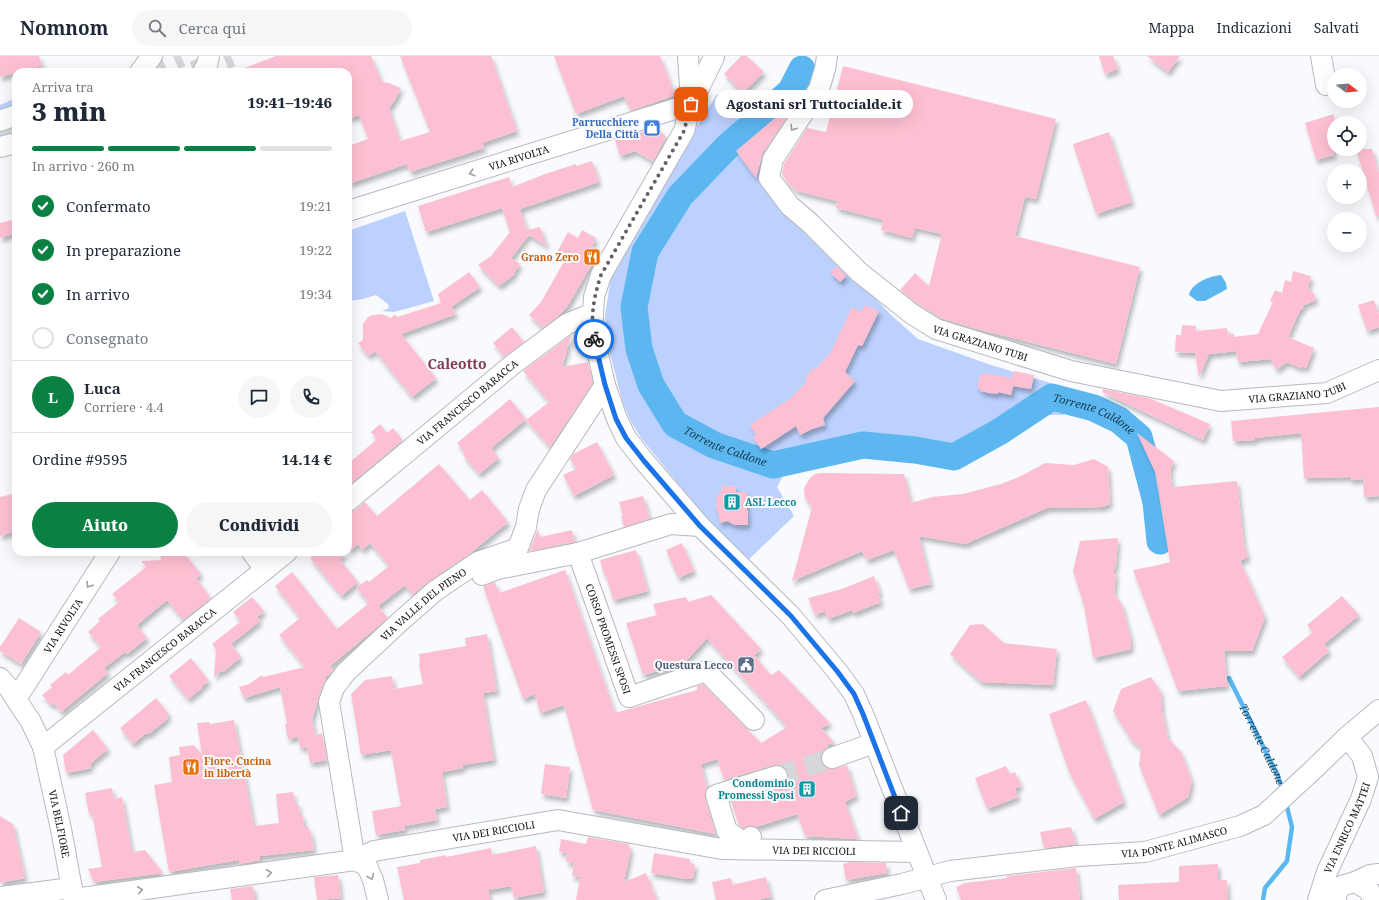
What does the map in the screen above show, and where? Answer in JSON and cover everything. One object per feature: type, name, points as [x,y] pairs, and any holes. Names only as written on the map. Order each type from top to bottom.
[{"type":"street","points":[[143,68],[152,56]]},
{"type":"street","points":[[155,56],[158,68]]},
{"type":"street","points":[[688,56],[691,104]]},
{"type":"street","points":[[709,56],[691,104],[684,131],[601,275],[594,297],[593,333],[605,385],[616,419],[626,438],[644,461],[700,526],[791,616],[837,671],[854,694],[936,900]]},
{"type":"street","name":"VIA GRAZIANO TUBI","points":[[827,56],[819,89],[773,159],[769,178],[790,206],[810,223],[859,272],[912,314],[936,329],[1071,371],[1221,401],[1327,393],[1379,370]]},
{"type":"street","points":[[1321,56],[1326,86]]},
{"type":"street","name":"VIA RIVOLTA","points":[[352,210],[691,104]]},
{"type":"street","points":[[0,121],[12,116]]},
{"type":"street","points":[[0,147],[12,144]]},
{"type":"street","name":"VIA FRANCESCO BARACCA","points":[[352,498],[512,365],[567,324],[593,313]]},
{"type":"street","name":"VIA VALLE DEL PIENO","points":[[355,860],[329,702],[334,688],[346,672],[435,591],[478,562],[518,548],[526,527],[529,509],[536,490],[605,385]]},
{"type":"street","points":[[438,598],[462,583],[498,569],[578,553],[671,524],[700,526]]},
{"type":"street","name":"CORSO PROMESSI SPOSI","points":[[578,553],[629,697],[706,671],[754,720]]},
{"type":"street","name":"VIA RIVOLTA","points":[[16,699],[107,556]]},
{"type":"street","points":[[255,556],[265,570]]},
{"type":"street","name":"VIA FRANCESCO BARACCA","points":[[43,747],[282,556]]},
{"type":"street","name":"VIA BELFIORE","points":[[0,678],[31,722],[43,747],[61,829],[73,896]]},
{"type":"street","name":"VIA PONTE ALIMASCO","points":[[825,900],[902,884],[950,871],[1078,856],[1145,852],[1240,826],[1264,815],[1347,737],[1379,710]]},
{"type":"street","name":"VIA ENRICO MATTEI","points":[[1325,898],[1327,872],[1360,799],[1368,777],[1362,756],[1347,737]]},
{"type":"street","points":[[837,750],[872,738]]},
{"type":"street","points":[[751,838],[748,841],[740,840],[727,831],[716,794],[777,776]]},
{"type":"street","name":"VIA DEI RICCIOLI","points":[[0,898],[73,896],[355,860],[374,851],[558,820],[722,849],[917,852]]},
{"type":"street","points":[[355,860],[367,866],[373,880],[378,900]]},
{"type":"street","points":[[1325,898],[1335,896],[1341,886],[1355,882],[1370,875],[1379,874]]},
{"type":"street","points":[[1355,882],[1369,890],[1373,900]]},
{"type":"shaded area","points":[[717,94],[774,161],[770,171],[858,279],[889,313],[918,339],[988,364],[1057,385],[1070,395],[1064,415],[1034,415],[967,458],[947,463],[939,462],[915,450],[863,445],[818,455],[785,472],[777,487],[794,516],[746,562],[693,502],[641,438],[630,420],[622,400],[607,342],[605,315],[611,277],[621,257],[663,189],[694,131]]},
{"type":"shaded area","points":[[12,100],[12,135],[0,138],[0,105]]},
{"type":"shaded area","points":[[405,211],[434,301],[394,312],[382,311],[389,308],[388,304],[376,295],[352,300],[352,230]]},
{"type":"shaded area","points":[[1221,275],[1226,283],[1227,289],[1205,301],[1197,301],[1189,295],[1190,291],[1197,284],[1212,277]]},
{"type":"building","points":[[0,56],[39,56],[42,66],[34,68],[12,68],[12,74],[0,77]]},
{"type":"building","points":[[276,56],[371,56],[382,82],[401,88],[389,108],[400,141],[430,132],[400,56],[491,56],[517,131],[482,143],[484,148],[410,172],[407,164],[352,183],[352,145],[368,139],[359,115],[352,118],[352,68],[244,68]]},
{"type":"building","points":[[554,56],[660,56],[675,95],[630,111],[624,96],[576,114]]},
{"type":"building","points":[[741,56],[747,56],[764,72],[743,93],[724,74]]},
{"type":"building","points":[[1099,56],[1113,56],[1118,69],[1105,74]]},
{"type":"building","points":[[1147,56],[1180,56],[1168,72]]},
{"type":"building","points":[[843,66],[1056,119],[1036,199],[1025,197],[1015,236],[1140,267],[1116,364],[973,328],[941,318],[919,305],[900,290],[915,273],[929,286],[942,234],[915,228],[912,238],[881,230],[883,220],[836,208],[837,201],[797,191],[787,182],[782,174],[784,164],[807,128],[826,132]]},
{"type":"building","points":[[801,96],[763,153],[756,178],[736,151]]},
{"type":"building","points":[[1327,116],[1327,156],[1330,156],[1316,160],[1305,123]]},
{"type":"building","points":[[657,127],[666,137],[653,161],[635,151],[620,156],[615,140]]},
{"type":"building","points":[[1109,132],[1132,202],[1096,214],[1073,144]]},
{"type":"building","points":[[1367,149],[1372,149],[1379,174],[1379,216],[1376,216],[1367,186],[1367,164],[1360,164],[1358,156],[1367,156]]},
{"type":"building","points":[[592,161],[599,182],[520,209],[527,230],[540,227],[547,246],[529,235],[511,258],[520,264],[514,273],[515,274],[499,286],[478,265],[491,256],[510,232],[502,208],[426,232],[418,206],[509,177],[512,187],[545,174],[576,164],[576,166]]},
{"type":"building","points":[[12,220],[12,234],[0,238],[0,223]]},
{"type":"building","points":[[582,230],[596,238],[592,246],[600,250],[567,307],[543,328],[529,315],[541,302],[566,258],[557,252],[568,232],[578,238]]},
{"type":"building","points":[[837,266],[846,276],[840,282],[830,272]]},
{"type":"building","points":[[1293,271],[1311,276],[1308,288],[1314,294],[1316,300],[1304,305],[1302,310],[1300,310],[1288,337],[1314,348],[1306,368],[1302,366],[1301,368],[1287,362],[1276,370],[1271,359],[1238,362],[1236,351],[1209,354],[1199,377],[1195,353],[1175,352],[1176,335],[1181,335],[1182,325],[1196,326],[1196,331],[1227,328],[1228,334],[1234,334],[1234,337],[1258,334],[1273,302],[1270,301],[1275,290],[1282,293],[1285,280],[1291,282]]},
{"type":"building","points":[[469,272],[480,287],[451,307],[456,314],[401,334],[436,378],[412,397],[375,351],[368,356],[358,343],[363,340],[363,324],[368,317],[373,315],[382,314],[391,318],[395,314],[397,317],[441,303],[438,294]]},
{"type":"building","points":[[1374,300],[1379,315],[1379,327],[1367,331],[1358,305]]},
{"type":"building","points":[[865,305],[879,311],[862,346],[858,345],[845,372],[855,381],[823,418],[825,425],[800,435],[796,426],[761,449],[753,437],[756,435],[750,425],[791,398],[807,381],[805,379],[813,368],[815,370],[831,352],[852,307],[862,312]]},
{"type":"building","points":[[512,327],[524,342],[504,357],[493,343]]},
{"type":"building","points":[[571,335],[562,367],[588,362],[593,383],[550,447],[526,420],[549,402],[523,371]]},
{"type":"building","points":[[1014,371],[1034,375],[1031,389],[1013,386],[1011,395],[998,392],[998,394],[989,393],[980,391],[981,389],[977,388],[980,375],[983,375],[984,373],[1012,378]]},
{"type":"building","points":[[1103,389],[1149,398],[1210,424],[1203,440],[1102,392]]},
{"type":"building","points":[[510,399],[526,419],[491,448],[499,458],[479,474],[463,455],[465,453],[457,443]]},
{"type":"building","points":[[1379,407],[1379,496],[1364,497],[1363,479],[1350,480],[1350,477],[1304,478],[1301,433],[1255,438],[1255,440],[1233,441],[1231,421]]},
{"type":"building","points":[[380,424],[387,433],[393,428],[403,440],[352,483],[352,461],[377,439],[371,432]]},
{"type":"building","points":[[1137,433],[1174,461],[1170,470],[1172,487],[1237,481],[1244,544],[1248,557],[1240,561],[1265,617],[1252,651],[1224,651],[1227,686],[1178,691],[1133,570],[1170,562],[1155,472]]},
{"type":"building","points":[[597,442],[614,475],[574,496],[563,475],[576,469],[570,459],[573,454]]},
{"type":"building","points":[[1094,459],[1108,467],[1110,504],[1102,507],[1047,508],[965,544],[919,536],[931,584],[909,589],[894,550],[867,560],[862,551],[792,581],[812,507],[805,498],[804,488],[810,478],[815,474],[904,474],[911,503],[932,497],[963,494],[1001,484],[1019,477],[1045,463],[1074,465]]},
{"type":"building","points":[[439,464],[470,500],[482,490],[508,522],[468,555],[428,582],[412,595],[405,585],[378,606],[388,618],[330,666],[333,670],[328,676],[326,676],[312,719],[315,736],[322,733],[327,760],[310,763],[307,747],[300,748],[298,737],[288,739],[285,724],[287,723],[280,687],[244,698],[239,687],[249,684],[262,675],[263,677],[305,667],[279,635],[300,618],[275,586],[292,572],[337,629],[369,603],[356,588],[367,580],[369,582],[389,566],[370,543],[362,550],[358,544],[352,549],[352,511],[365,502],[377,516]]},
{"type":"building","name":"ASL Lecco","points":[[722,486],[736,486],[736,492],[747,492],[748,525],[735,525],[727,521],[720,523],[716,508],[717,494],[720,495]]},
{"type":"building","points":[[12,494],[12,532],[0,536],[0,497]]},
{"type":"building","points":[[643,496],[650,519],[624,527],[619,502]]},
{"type":"building","points":[[538,529],[540,537],[572,530],[575,542],[529,551]]},
{"type":"building","points":[[1118,538],[1116,565],[1113,573],[1116,573],[1114,593],[1122,605],[1131,639],[1131,649],[1093,658],[1084,606],[1073,571],[1080,541]]},
{"type":"building","points":[[682,543],[694,571],[678,578],[666,550]]},
{"type":"building","points":[[636,550],[648,591],[613,600],[600,560]]},
{"type":"building","points":[[160,556],[186,556],[201,574],[196,578],[211,598],[183,620],[167,600],[137,625],[147,638],[127,654],[125,652],[104,668],[108,673],[61,712],[54,703],[51,705],[42,695],[52,687],[50,685],[66,672],[68,675],[101,647],[88,632],[100,621],[98,619],[119,602],[112,594],[146,567],[141,561],[161,560]]},
{"type":"building","points":[[312,556],[343,556],[339,559],[358,582],[341,596],[310,558]]},
{"type":"building","points":[[565,570],[615,713],[697,690],[697,686],[703,684],[761,743],[787,727],[707,638],[683,664],[643,675],[626,623],[657,615],[653,604],[686,597],[688,602],[711,595],[761,649],[754,655],[771,675],[779,670],[830,723],[821,728],[834,742],[827,745],[828,747],[823,751],[821,756],[821,761],[825,767],[830,769],[847,765],[856,796],[845,802],[858,839],[805,836],[797,814],[756,827],[747,826],[744,829],[739,825],[731,802],[780,787],[785,784],[788,779],[788,772],[784,767],[779,765],[774,765],[724,780],[717,759],[701,764],[707,788],[705,798],[716,834],[593,810],[564,705],[540,713],[535,694],[523,699],[483,586],[495,582],[499,593]]},
{"type":"building","points":[[874,576],[880,592],[878,593],[881,602],[853,613],[852,610],[828,619],[825,611],[815,615],[808,598],[842,589]]},
{"type":"building","points":[[1342,596],[1359,615],[1324,644],[1329,651],[1299,677],[1282,657],[1313,632],[1307,625]]},
{"type":"building","points":[[252,597],[264,611],[257,617],[260,621],[231,644],[241,657],[223,672],[222,670],[214,677],[216,649],[212,644],[241,621],[233,612]]},
{"type":"building","points":[[19,618],[41,632],[21,664],[0,651],[0,647]]},
{"type":"building","points":[[983,624],[1004,643],[1057,649],[1053,685],[981,682],[950,654],[970,625]]},
{"type":"building","points":[[487,634],[497,691],[483,693],[494,760],[463,765],[463,768],[442,772],[447,807],[435,809],[437,820],[404,826],[405,830],[376,835],[372,811],[401,806],[391,750],[361,755],[351,694],[365,680],[392,676],[394,689],[423,684],[419,664],[419,654],[466,646],[465,638]]},
{"type":"building","points":[[191,658],[209,681],[188,699],[169,676]]},
{"type":"building","points":[[1151,677],[1161,692],[1162,712],[1168,738],[1181,752],[1192,781],[1188,797],[1159,815],[1139,765],[1141,748],[1131,740],[1113,711],[1121,689]]},
{"type":"building","points":[[156,698],[169,714],[167,716],[168,718],[149,734],[145,734],[133,744],[120,728]]},
{"type":"building","points":[[1086,700],[1124,802],[1094,819],[1069,772],[1049,714]]},
{"type":"building","points":[[234,720],[254,826],[279,823],[276,794],[293,792],[295,804],[298,803],[300,815],[303,815],[304,826],[308,826],[309,832],[311,832],[314,850],[260,856],[260,860],[240,864],[239,860],[169,872],[154,785],[172,782],[169,757],[180,755],[179,747],[194,745],[202,755],[197,723],[209,722],[210,724]]},
{"type":"building","points":[[93,730],[108,749],[90,764],[91,768],[66,773],[63,755]]},
{"type":"building","points":[[545,764],[570,767],[566,798],[541,794]]},
{"type":"building","points":[[1006,766],[1010,774],[1015,772],[1021,786],[1015,788],[1018,797],[987,809],[975,778]]},
{"type":"building","points":[[112,788],[114,799],[122,797],[132,852],[145,850],[163,873],[94,882],[88,869],[102,867],[92,813],[89,814],[85,793]]},
{"type":"building","points":[[0,816],[13,824],[25,878],[0,883]]},
{"type":"building","points":[[1071,827],[1076,844],[1044,848],[1040,832]]},
{"type":"building","points":[[588,837],[629,844],[629,848],[631,848],[624,882],[646,873],[657,900],[576,900],[580,877],[572,876],[574,863],[566,862],[567,853],[559,852],[561,839],[586,844]]},
{"type":"building","points":[[536,846],[544,892],[514,898],[511,886],[488,890],[490,900],[404,900],[397,867],[420,863],[420,860],[446,855],[446,857],[491,848],[492,855]]},
{"type":"building","points":[[654,853],[690,859],[690,862],[695,865],[693,878],[687,879],[651,873]]},
{"type":"building","points":[[850,862],[886,863],[887,873],[846,880],[843,864]]},
{"type":"building","points":[[1218,864],[1218,880],[1227,880],[1228,900],[1119,900],[1118,885],[1179,882],[1179,866]]},
{"type":"building","points":[[1076,868],[1080,900],[961,900],[956,887],[965,883],[1007,878],[1007,876]]},
{"type":"building","points":[[338,875],[341,898],[317,900],[314,877]]},
{"type":"building","points":[[766,877],[771,897],[756,900],[716,900],[712,882],[731,878],[732,885]]},
{"type":"building","points":[[253,886],[255,900],[232,900],[230,889]]},
{"type":"waterway","name":"Torrente Caldone","points":[[802,69],[791,91],[726,148],[680,196],[645,252],[634,307],[639,349],[651,385],[675,424],[714,445],[773,465],[863,445],[915,450],[954,457],[999,432],[1052,397],[1094,408],[1119,420],[1139,437],[1156,502],[1160,541]]},
{"type":"waterway","name":"Torrente Caldone","points":[[1229,678],[1278,776],[1283,792]]},
{"type":"waterway","name":"Torrente Caldone","points":[[1263,900],[1265,888],[1287,861],[1292,827],[1286,803]]},
{"type":"tunnel","points":[[153,68],[181,56]]},
{"type":"tunnel","points":[[203,68],[231,56]]},
{"type":"tunnel","points":[[0,131],[12,127]]},
{"type":"tunnel","points":[[777,776],[832,758]]},
{"type":"way so far","points":[[594,339],[594,297],[601,275],[684,131],[691,104]]},
{"type":"place","name":"Agostani srl Tuttocialde.it","points":[[691,104]]},
{"type":"place","name":"Parrucchiere Della Città","points":[[652,128]]},
{"type":"place","name":"Grano Zero","points":[[592,257]]},
{"type":"place","name":"ASL Lecco","points":[[732,502]]},
{"type":"place","name":"Questura Lecco","points":[[746,665]]},
{"type":"place","name":"Fiore. Cucina in libertà","points":[[191,767]]},
{"type":"place","name":"Condominio Promessi Sposi","points":[[807,789]]},
{"type":"district","name":"Caleotto","points":[[457,364]]},
{"type":"route","points":[[594,339],[605,385],[616,419],[626,438],[700,526],[791,616],[837,671],[854,694],[901,813]]}]
